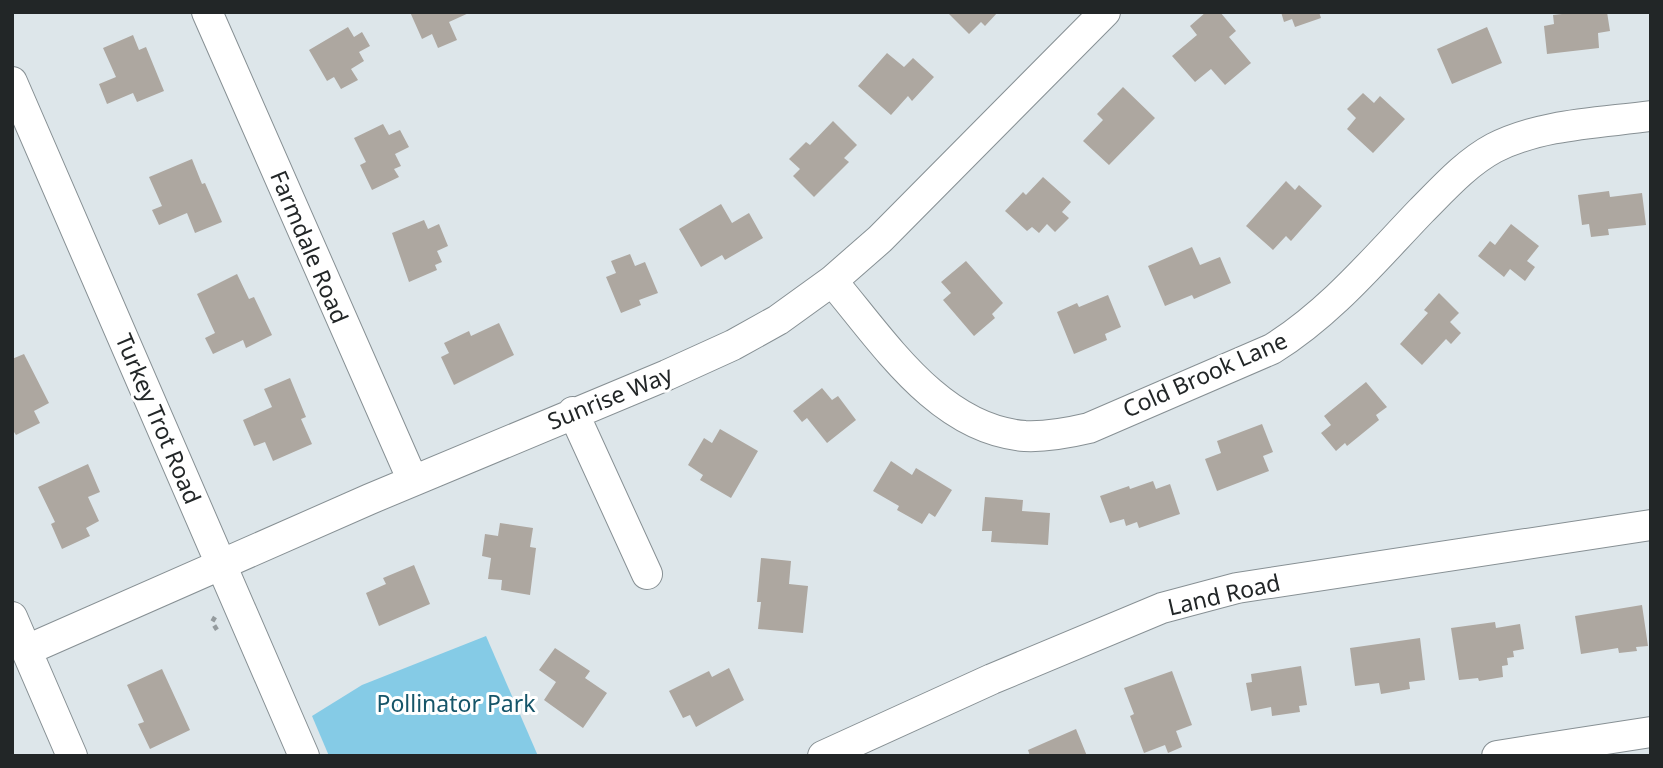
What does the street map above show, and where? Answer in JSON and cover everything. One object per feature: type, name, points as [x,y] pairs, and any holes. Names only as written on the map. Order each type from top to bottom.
[{"type":"street","name":"Sunrise Way","points":[[27,650],[573,412],[667,375],[733,345],[778,320],[832,281],[880,239],[1105,12]]},
{"type":"street","name":"Farmdale Road","points":[[209,13],[413,481]]},
{"type":"street","name":"Turkey Trot Road","points":[[12,82],[304,756]]},
{"type":"street","name":"Cold Brook Lane","points":[[832,281],[933,397],[960,416],[991,429],[1024,436],[1057,435],[1089,428],[1272,349],[1298,333],[1322,313],[1430,202],[1474,161],[1494,148],[1528,135],[1651,116]]},
{"type":"street","points":[[573,412],[647,575]]},
{"type":"street","name":"Land Road","points":[[824,756],[992,679],[1162,608],[1191,599],[1237,588],[1651,525]]},
{"type":"street","points":[[12,617],[72,756]]},
{"type":"street","points":[[1497,756],[1651,732]]},
{"type":"green space","name":"Pollinator Park","points":[[486,636],[538,756],[329,756],[312,716],[362,685]]},
{"type":"building","points":[[410,12],[471,12],[449,22],[457,40],[438,48],[432,34],[422,39]]},
{"type":"building","points":[[947,12],[998,12],[985,26],[981,22],[969,34]]},
{"type":"building","points":[[1206,12],[1220,12],[1236,31],[1229,37],[1251,63],[1225,85],[1211,69],[1195,82],[1172,56],[1197,35],[1190,26]]},
{"type":"building","points":[[1281,12],[1319,12],[1321,18],[1295,27],[1292,19],[1284,22]]},
{"type":"building","points":[[1607,12],[1610,31],[1598,33],[1599,48],[1547,54],[1544,26],[1554,24],[1553,15]]},
{"type":"building","points":[[348,27],[354,37],[362,32],[370,46],[359,52],[364,61],[351,69],[358,80],[341,89],[334,77],[327,81],[309,50]]},
{"type":"building","points":[[1487,27],[1502,63],[1452,84],[1437,49]]},
{"type":"building","points":[[133,35],[139,50],[146,47],[164,91],[137,102],[133,93],[107,104],[99,84],[116,77],[103,48]]},
{"type":"building","points":[[887,53],[904,67],[913,58],[934,77],[912,101],[908,96],[891,115],[858,86]]},
{"type":"building","points":[[1123,87],[1155,118],[1109,165],[1083,141],[1103,120],[1097,114]]},
{"type":"building","points":[[1363,93],[1374,103],[1380,96],[1405,119],[1373,153],[1347,129],[1356,118],[1347,109]]},
{"type":"building","points":[[833,121],[857,145],[844,158],[849,162],[814,197],[793,176],[800,169],[789,159],[806,142],[810,145]]},
{"type":"building","points":[[383,124],[389,135],[400,130],[409,147],[395,154],[401,166],[394,169],[399,177],[372,190],[360,165],[366,162],[354,138]]},
{"type":"building","points":[[192,159],[222,222],[195,233],[187,213],[159,225],[152,210],[162,206],[149,177]]},
{"type":"building","points":[[1043,177],[1071,202],[1062,212],[1069,218],[1055,232],[1047,224],[1039,233],[1032,227],[1027,231],[1005,211],[1023,192],[1026,195]]},
{"type":"building","points":[[1286,181],[1295,190],[1299,185],[1322,206],[1291,241],[1286,236],[1273,250],[1246,226]]},
{"type":"building","points":[[1609,191],[1610,197],[1642,193],[1646,225],[1608,229],[1609,235],[1591,237],[1589,224],[1582,225],[1578,195]]},
{"type":"building","points":[[721,204],[732,223],[749,213],[763,238],[725,260],[722,255],[701,267],[679,229]]},
{"type":"building","points":[[424,220],[428,229],[439,224],[448,246],[437,251],[442,262],[435,265],[437,270],[409,282],[392,233]]},
{"type":"building","points":[[1511,224],[1539,246],[1527,261],[1535,267],[1525,281],[1510,269],[1504,277],[1478,256],[1490,241],[1495,245]]},
{"type":"building","points":[[1192,247],[1200,265],[1220,257],[1231,283],[1194,299],[1192,295],[1165,306],[1148,266]]},
{"type":"building","points":[[630,254],[635,266],[645,262],[658,293],[639,300],[641,305],[621,313],[606,277],[616,273],[611,261]]},
{"type":"building","points":[[966,261],[1003,303],[992,314],[995,318],[974,336],[943,300],[951,293],[941,282]]},
{"type":"building","points":[[237,274],[249,299],[254,297],[272,335],[246,348],[243,340],[213,354],[205,338],[215,333],[197,294]]},
{"type":"building","points":[[1439,293],[1459,313],[1450,322],[1461,333],[1451,344],[1446,339],[1422,365],[1400,344],[1428,313],[1424,310]]},
{"type":"building","points":[[1108,295],[1121,327],[1105,334],[1107,340],[1074,354],[1057,312],[1077,303],[1079,307]]},
{"type":"building","points":[[499,323],[514,355],[454,385],[441,357],[449,353],[444,343],[469,331],[471,336]]},
{"type":"building","points":[[24,354],[49,403],[34,411],[40,423],[16,435],[12,429],[12,359]]},
{"type":"building","points":[[290,378],[306,417],[301,419],[312,444],[273,461],[265,442],[254,446],[243,420],[272,407],[264,389]]},
{"type":"building","points":[[1366,382],[1387,407],[1376,415],[1379,420],[1347,446],[1345,443],[1336,451],[1321,433],[1331,425],[1324,416]]},
{"type":"building","points":[[822,388],[832,400],[838,396],[856,420],[827,443],[807,418],[802,422],[793,411]]},
{"type":"building","points":[[1262,424],[1273,452],[1263,456],[1269,471],[1217,491],[1205,459],[1221,453],[1217,441]]},
{"type":"building","points":[[720,429],[758,451],[731,498],[700,480],[703,475],[688,465],[704,438],[712,443]]},
{"type":"building","points":[[891,461],[912,475],[916,468],[952,490],[935,517],[929,513],[922,524],[897,510],[899,506],[873,491]]},
{"type":"building","points":[[88,464],[100,492],[88,497],[99,521],[86,528],[90,536],[62,549],[51,524],[55,522],[38,487]]},
{"type":"building","points":[[1153,481],[1156,489],[1170,484],[1180,514],[1139,528],[1137,522],[1126,526],[1124,519],[1110,523],[1100,496]]},
{"type":"building","points":[[985,497],[1023,500],[1022,511],[1050,513],[1048,545],[991,542],[992,531],[982,531]]},
{"type":"building","points":[[500,523],[533,528],[530,547],[536,548],[530,595],[501,590],[502,580],[488,579],[491,558],[482,556],[485,534],[498,536]]},
{"type":"building","points":[[761,558],[791,561],[789,584],[808,586],[803,633],[758,629],[761,602],[757,602]]},
{"type":"building","points":[[414,565],[430,604],[379,626],[366,593],[386,584],[383,578]]},
{"type":"building","points":[[1642,605],[1648,646],[1636,647],[1637,651],[1619,653],[1618,648],[1581,654],[1575,616]]},
{"type":"building","points":[[1495,622],[1496,628],[1520,624],[1524,649],[1513,651],[1514,657],[1507,658],[1508,665],[1502,666],[1503,677],[1479,681],[1478,678],[1459,680],[1451,628]]},
{"type":"building","points":[[1420,638],[1425,680],[1409,682],[1410,689],[1381,694],[1379,683],[1355,686],[1350,648]]},
{"type":"building","points":[[555,648],[590,671],[585,678],[607,693],[583,728],[544,700],[556,682],[539,670]]},
{"type":"building","points":[[1301,666],[1307,705],[1299,706],[1300,712],[1272,716],[1271,707],[1251,711],[1246,683],[1252,682],[1251,674]]},
{"type":"building","points":[[729,668],[744,700],[696,727],[690,715],[683,718],[669,691],[709,671],[712,677]]},
{"type":"building","points":[[162,669],[190,730],[150,749],[138,724],[144,722],[127,685]]},
{"type":"building","points":[[1172,671],[1192,725],[1176,731],[1182,747],[1168,753],[1165,745],[1144,753],[1130,716],[1134,714],[1124,688]]},
{"type":"building","points":[[1076,729],[1087,756],[1030,756],[1028,750]]}]
